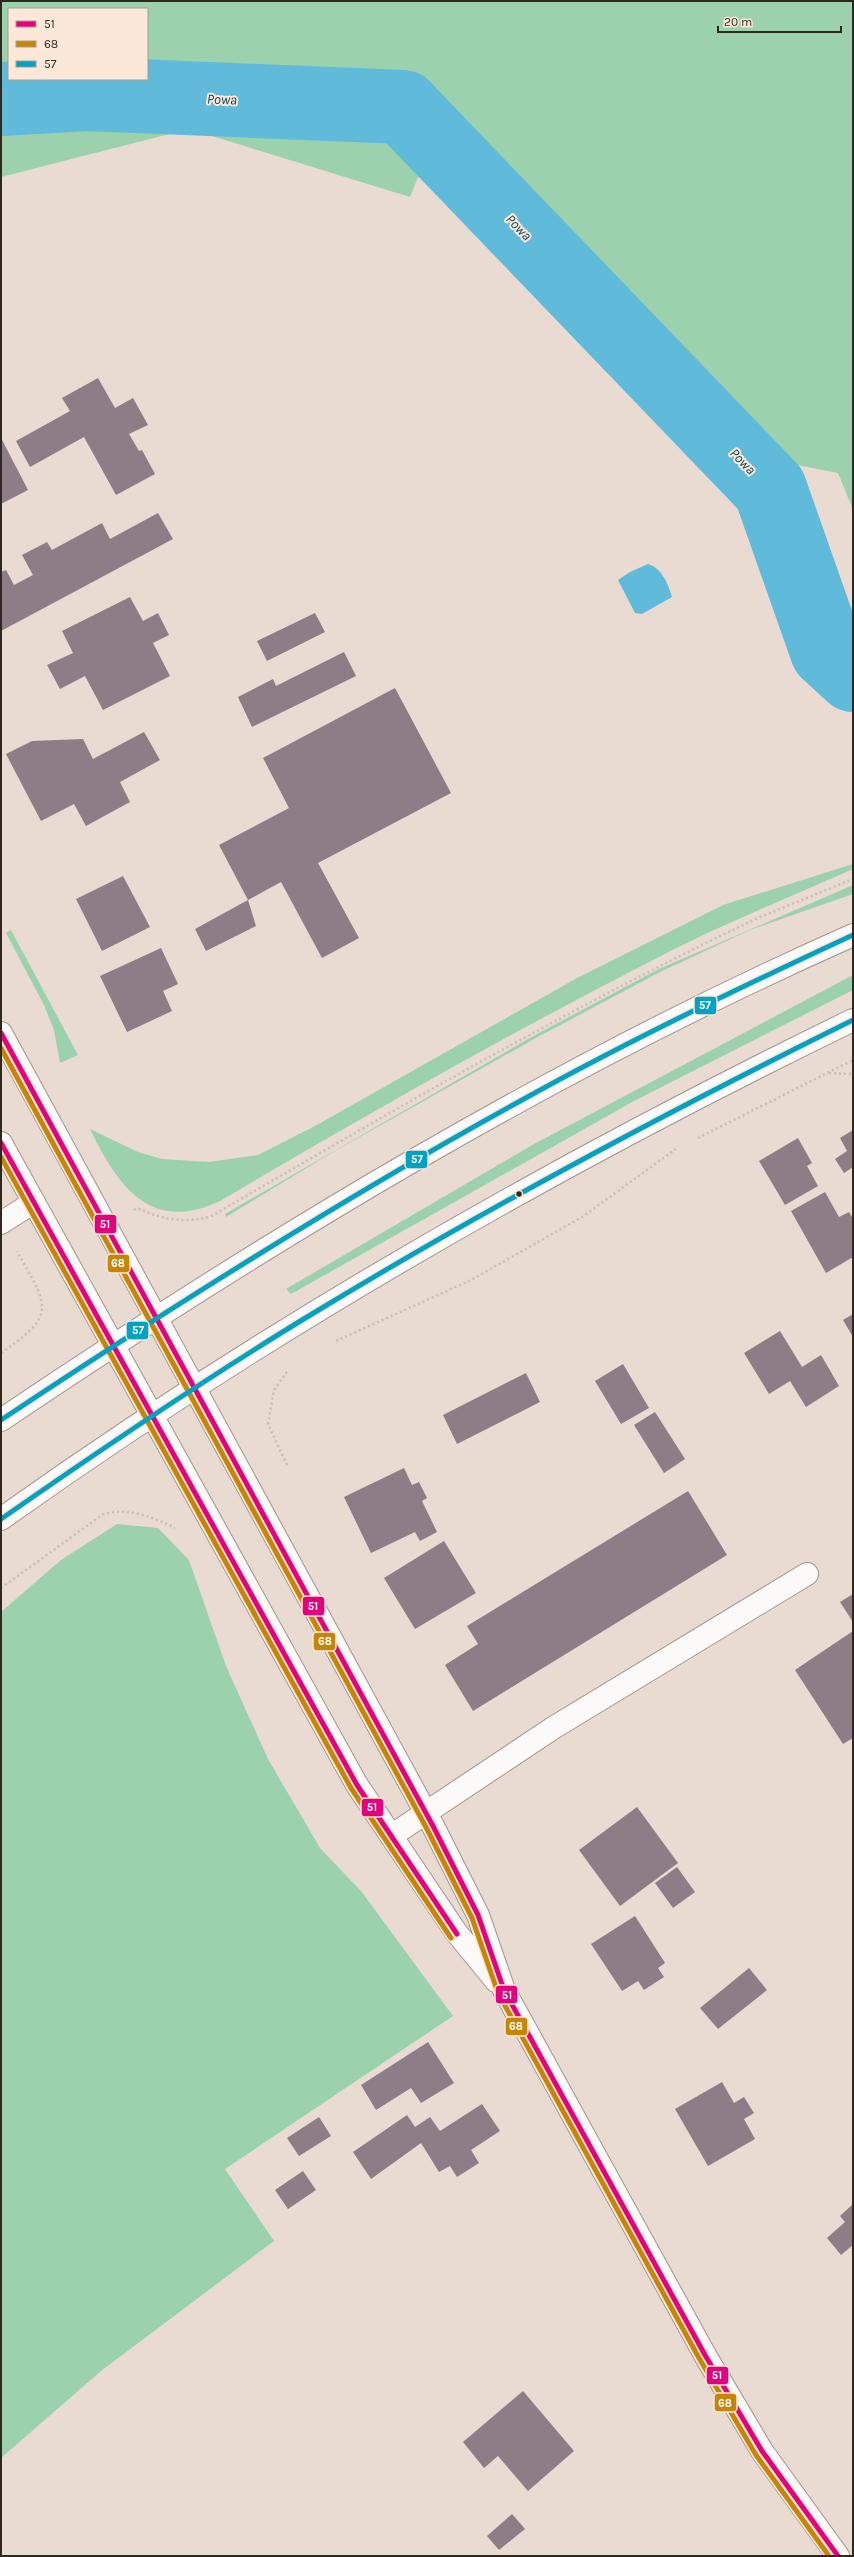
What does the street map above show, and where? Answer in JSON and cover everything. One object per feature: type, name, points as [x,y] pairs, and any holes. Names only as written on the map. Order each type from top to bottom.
[{"type":"street","points":[[1,1420],[156,1318],[325,1212],[528,1096],[690,1010],[853,935]]},
{"type":"street","points":[[1,1519],[152,1415],[384,1270],[519,1192],[705,1092],[853,1020]]},
{"type":"street","points":[[1,1033],[425,1813],[478,1915],[504,1990],[705,2356],[762,2451],[838,2556]]},
{"type":"street","points":[[1,1143],[357,1785],[456,1932],[504,1990]]},
{"type":"street","points":[[1,1223],[34,1202]]},
{"type":"street","points":[[391,1836],[553,1728],[808,1574]]},
{"type":"path","points":[[137,1208],[162,1219],[189,1221],[210,1217],[340,1141],[644,975],[747,924],[853,879]]},
{"type":"path","points":[[692,1141],[853,1060]]},
{"type":"path","points":[[826,1073],[853,1074]]},
{"type":"path","points":[[332,1343],[471,1280],[582,1217],[677,1148]]},
{"type":"path","points":[[1,1353],[37,1326],[43,1314],[42,1298],[14,1246]]},
{"type":"path","points":[[287,1466],[268,1424],[274,1390],[283,1375],[293,1366]]},
{"type":"path","points":[[1,1588],[102,1515],[113,1511],[156,1518],[175,1528]]},
{"type":"green space","points":[[1,1],[853,1],[853,510],[838,473],[792,464],[646,330],[444,113],[410,197],[189,129],[1,177]]},
{"type":"green space","points":[[853,864],[853,869],[702,936],[598,988],[435,1077],[220,1201],[195,1210],[174,1212],[155,1208],[139,1199],[125,1186],[112,1169],[90,1129],[138,1152],[162,1159],[209,1162],[258,1155],[315,1126],[577,978],[723,905]]},
{"type":"green space","points":[[853,885],[853,894],[750,930],[660,972],[536,1038],[333,1152],[226,1217],[225,1214],[535,1035],[659,969]]},
{"type":"green space","points":[[11,930],[78,1055],[60,1063],[54,1030],[44,1005],[6,933]]},
{"type":"green space","points":[[853,975],[853,990],[634,1101],[291,1294],[286,1289],[534,1144]]},
{"type":"green space","points":[[117,1524],[158,1528],[189,1560],[226,1666],[268,1759],[320,1848],[361,1891],[453,2016],[225,2169],[274,2241],[101,2371],[1,2458],[1,1612],[61,1560]]},
{"type":"water","points":[[648,564],[657,569],[664,577],[672,597],[642,614],[635,613],[618,580],[630,572]]},
{"type":"building","points":[[98,378],[115,408],[133,398],[148,425],[129,434],[139,451],[142,450],[155,474],[116,495],[84,437],[30,467],[16,441],[70,411],[62,398]]},
{"type":"building","points":[[1,438],[28,490],[1,504]]},
{"type":"building","points":[[158,513],[173,539],[1,631],[1,572],[6,570],[14,585],[33,575],[22,555],[47,542],[52,550],[102,523],[110,539]]},
{"type":"building","points":[[130,597],[143,621],[158,613],[169,635],[153,643],[170,676],[103,710],[85,676],[60,689],[47,665],[73,653],[62,631]]},
{"type":"building","points":[[315,613],[325,632],[267,661],[257,641]]},
{"type":"building","points":[[344,652],[356,676],[252,727],[238,697],[273,679],[276,686]]},
{"type":"building","points":[[395,688],[451,793],[318,863],[359,938],[322,958],[281,882],[248,900],[219,845],[289,808],[263,758]]},
{"type":"building","points":[[144,732],[160,760],[120,782],[130,802],[86,826],[74,804],[41,821],[6,754],[32,741],[83,739],[93,759]]},
{"type":"building","points":[[123,876],[150,927],[102,951],[76,899]]},
{"type":"building","points":[[248,900],[256,926],[206,951],[195,929]]},
{"type":"building","points":[[161,948],[178,984],[163,991],[172,1011],[127,1032],[100,976]]},
{"type":"building","points":[[853,1130],[853,1167],[844,1173],[835,1159],[847,1151],[840,1138]]},
{"type":"building","points":[[798,1138],[812,1163],[807,1166],[818,1186],[785,1205],[759,1161]]},
{"type":"building","points":[[825,1192],[839,1217],[849,1212],[853,1219],[853,1257],[826,1273],[791,1211]]},
{"type":"building","points":[[853,1314],[853,1337],[843,1320]]},
{"type":"building","points":[[780,1331],[802,1367],[821,1355],[839,1386],[806,1407],[790,1381],[769,1394],[744,1353]]},
{"type":"building","points":[[623,1364],[649,1408],[621,1424],[595,1381]]},
{"type":"building","points":[[526,1373],[540,1402],[457,1444],[443,1415]]},
{"type":"building","points":[[655,1412],[685,1459],[664,1473],[634,1425]]},
{"type":"building","points":[[404,1468],[412,1485],[419,1482],[427,1498],[422,1501],[437,1532],[420,1541],[415,1532],[371,1553],[344,1497]]},
{"type":"building","points":[[688,1491],[727,1555],[473,1711],[445,1665],[478,1644],[467,1626]]},
{"type":"building","points":[[444,1541],[476,1593],[415,1629],[384,1578]]},
{"type":"building","points":[[853,1594],[853,1622],[840,1602]]},
{"type":"building","points":[[853,1631],[853,1738],[843,1744],[795,1670]]},
{"type":"building","points":[[637,1807],[678,1863],[620,1906],[579,1850]]},
{"type":"building","points":[[677,1867],[695,1892],[673,1908],[655,1883]]},
{"type":"building","points":[[635,1916],[665,1963],[658,1968],[664,1977],[644,1990],[638,1981],[622,1991],[591,1944]]},
{"type":"building","points":[[749,1968],[767,1990],[718,2029],[700,2008]]},
{"type":"building","points":[[428,2042],[454,2083],[421,2103],[411,2088],[376,2110],[361,2085]]},
{"type":"building","points":[[722,2082],[734,2103],[744,2097],[754,2113],[744,2119],[755,2139],[708,2166],[675,2109]]},
{"type":"building","points":[[482,2104],[500,2131],[471,2150],[479,2163],[457,2177],[450,2166],[439,2172],[421,2143],[371,2179],[353,2152],[407,2115],[415,2127],[430,2117],[440,2131]]},
{"type":"building","points":[[319,2117],[331,2136],[299,2156],[287,2138]]},
{"type":"building","points":[[303,2171],[316,2190],[288,2209],[275,2190]]},
{"type":"building","points":[[853,2204],[853,2245],[841,2255],[827,2238],[845,2222],[840,2216]]},
{"type":"building","points":[[523,2391],[574,2451],[528,2491],[498,2456],[484,2468],[463,2442]]},
{"type":"building","points":[[512,2514],[525,2529],[499,2550],[487,2536]]},
{"type":"waterway","name":"Powa","points":[[1,99],[88,94],[403,107],[770,489],[827,651],[853,675]]},
{"type":"transit line","name":"57","points":[[1,1420],[258,1254],[455,1137],[645,1035],[853,935]]},
{"type":"transit line","name":"57","points":[[1,1519],[194,1388],[272,1338],[378,1274],[512,1198],[647,1125],[853,1020]]},
{"type":"transit line","name":"51","points":[[1,1033],[433,1826],[478,1915],[504,1990],[705,2355],[762,2451],[838,2556]]},
{"type":"transit line","name":"68","points":[[1,1048],[427,1829],[472,1918],[498,1993],[699,2358],[756,2455],[829,2556]]},
{"type":"transit line","name":"51","points":[[1,1143],[357,1785],[457,1934]]},
{"type":"transit line","name":"68","points":[[1,1157],[351,1788],[451,1938]]}]
